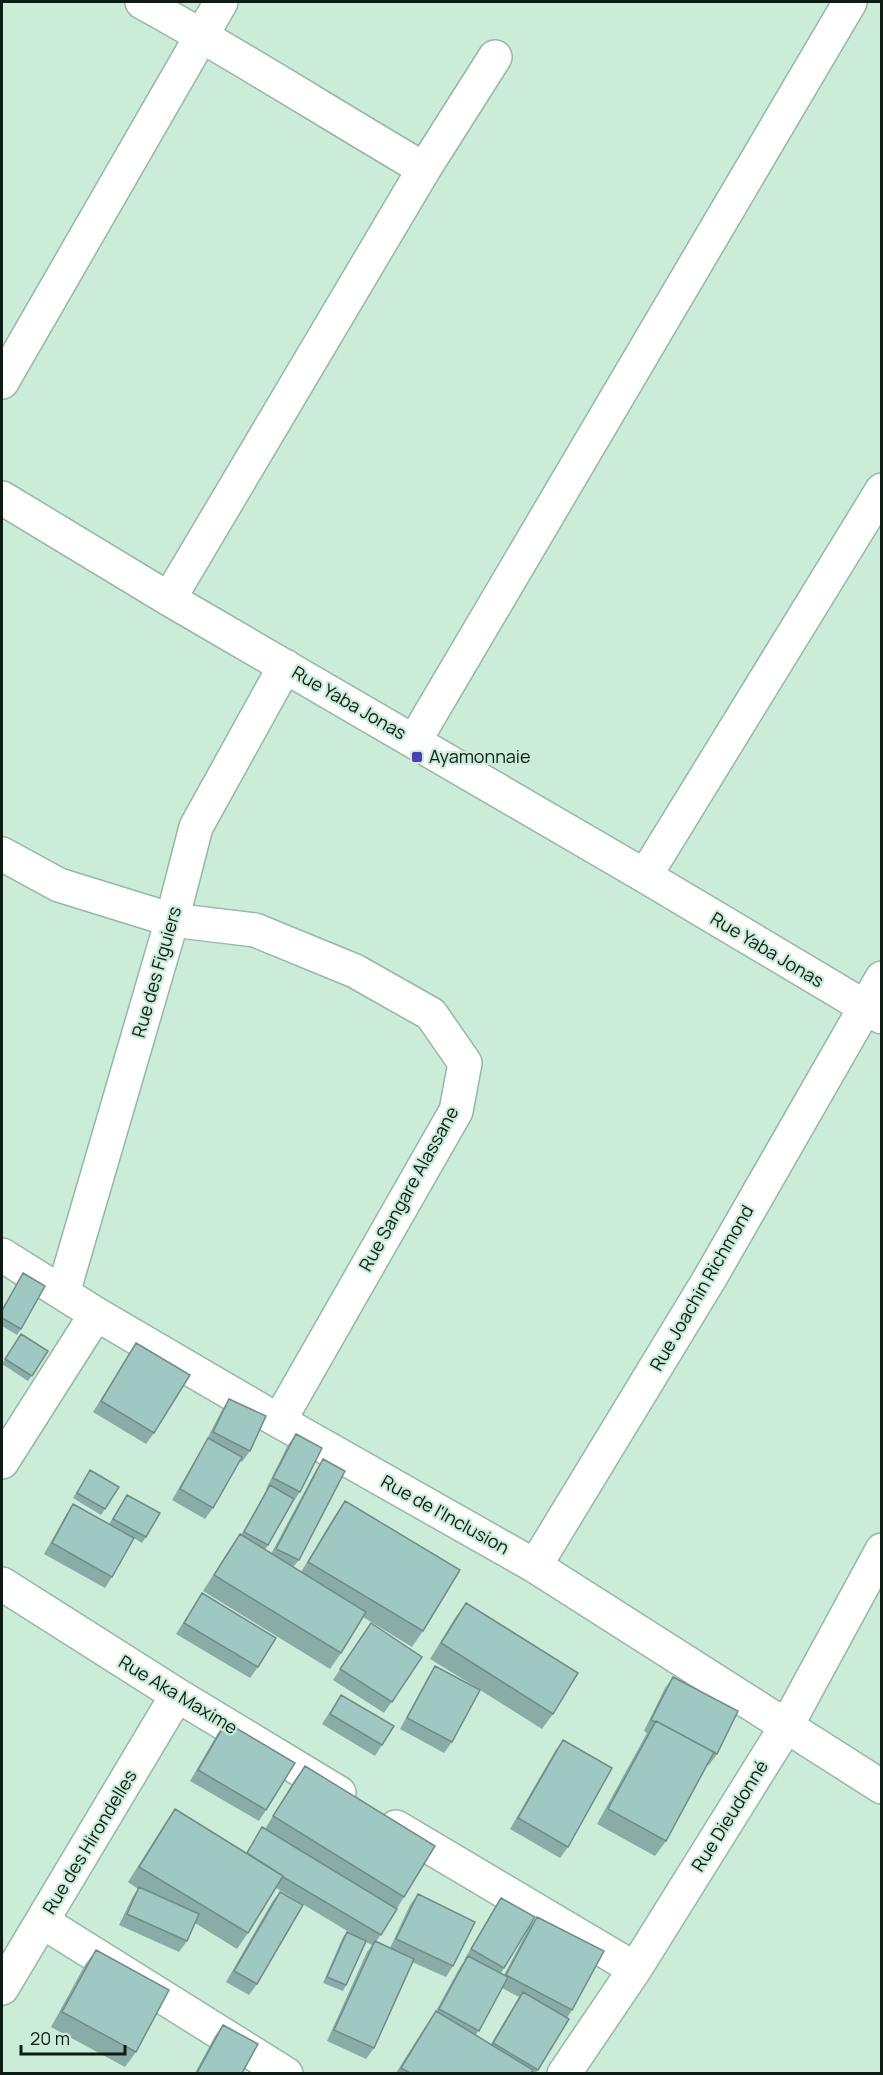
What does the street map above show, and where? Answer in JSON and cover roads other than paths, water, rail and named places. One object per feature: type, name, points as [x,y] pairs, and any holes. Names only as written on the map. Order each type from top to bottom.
[{"type":"street","points":[[142,2],[201,34],[424,169]]},
{"type":"street","points":[[2,382],[221,2]]},
{"type":"street","points":[[415,740],[850,2]]},
{"type":"street","points":[[170,599],[424,169],[495,57]]},
{"type":"street","points":[[645,876],[882,490]]},
{"type":"street","name":"Rue Yaba Jonas","points":[[2,498],[872,1012]]},
{"type":"street","name":"Rue des Figuiers","points":[[63,1293],[172,920],[196,827],[285,666]]},
{"type":"street","name":"Rue Sangare Alassane","points":[[2,854],[60,885],[172,920],[255,930],[355,971],[431,1014],[465,1063],[456,1111],[279,1421]]},
{"type":"street","name":"Rue Joachin Richmond","points":[[535,1566],[872,1012],[882,978]]},
{"type":"street","name":"Rue de l'Inclusion","points":[[2,1255],[96,1314],[279,1421],[535,1566],[882,1787]]},
{"type":"street","points":[[2,1462],[96,1314]]},
{"type":"street","name":"Rue Dieudonné","points":[[564,2073],[635,1969],[787,1725],[882,1550]]},
{"type":"street","name":"Rue Aka Maxime","points":[[2,1584],[177,1695],[635,1969]]},
{"type":"street","name":"Rue des Hirondelles","points":[[2,1988],[177,1695]]},
{"type":"street","points":[[43,1922],[264,2068]]},
{"type":"place","name":"Ayamonnaie","points":[[417,757]]}]
